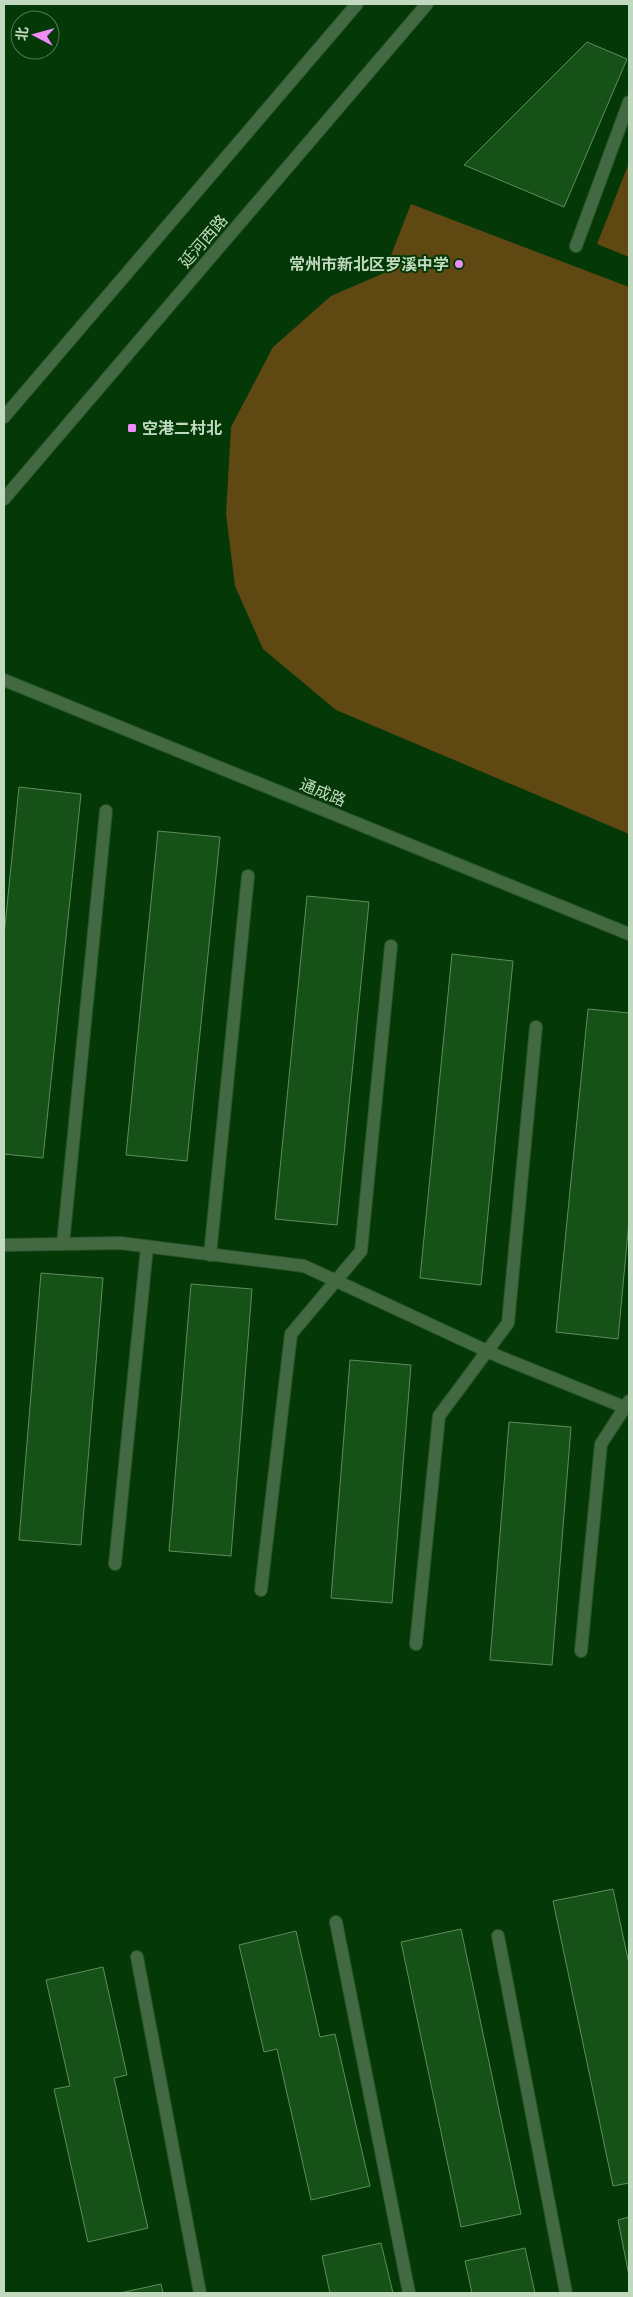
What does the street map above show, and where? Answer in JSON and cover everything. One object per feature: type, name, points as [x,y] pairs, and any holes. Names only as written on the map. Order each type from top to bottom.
[{"type":"street","points":[[4,417],[356,4]]},
{"type":"street","name":"延河西路","points":[[4,499],[427,4]]},
{"type":"street","points":[[576,246],[629,102]]},
{"type":"street","name":"通成路","points":[[4,680],[629,934]]},
{"type":"street","points":[[62,1244],[106,811]]},
{"type":"street","points":[[210,1255],[248,876]]},
{"type":"street","points":[[261,1590],[291,1334],[361,1251],[391,946]]},
{"type":"street","points":[[416,1644],[439,1416],[508,1323],[536,1027]]},
{"type":"street","points":[[4,1245],[120,1243],[304,1266],[487,1351],[628,1406],[601,1444],[581,1651]]},
{"type":"street","points":[[115,1564],[147,1247]]},
{"type":"street","points":[[336,1922],[409,2293]]},
{"type":"street","points":[[498,1936],[566,2293]]},
{"type":"street","points":[[137,1957],[200,2293]]},
{"type":"shaded area","points":[[629,163],[629,257],[597,244]]},
{"type":"shaded area","name":"常州市新北区罗溪中学","points":[[411,204],[629,287],[629,834],[336,710],[263,649],[235,586],[226,514],[231,427],[273,347],[331,296],[384,273]]},
{"type":"building","points":[[587,42],[627,59],[564,207],[464,165]]},
{"type":"building","points":[[19,787],[81,794],[43,1158],[4,1154],[4,936]]},
{"type":"building","points":[[158,831],[220,837],[187,1161],[126,1155]]},
{"type":"building","points":[[307,896],[369,902],[337,1225],[275,1219]]},
{"type":"building","points":[[452,954],[513,961],[481,1285],[420,1278]]},
{"type":"building","points":[[588,1009],[629,1013],[629,1221],[618,1339],[556,1332]]},
{"type":"building","points":[[41,1273],[103,1278],[81,1545],[19,1540]]},
{"type":"building","points":[[191,1284],[252,1289],[231,1556],[169,1551]]},
{"type":"building","points":[[350,1360],[411,1365],[392,1603],[331,1598]]},
{"type":"building","points":[[509,1422],[571,1427],[552,1665],[490,1660]]},
{"type":"building","points":[[613,1889],[629,1964],[629,2183],[613,2186],[553,1901]]},
{"type":"building","points":[[461,1929],[521,2214],[461,2227],[401,1942]]},
{"type":"building","points":[[296,1931],[320,2037],[335,2034],[370,2186],[311,2200],[277,2049],[264,2052],[239,1945]]},
{"type":"building","points":[[103,1967],[127,2075],[114,2078],[148,2228],[88,2242],[54,2089],[70,2086],[46,1980]]},
{"type":"building","points":[[629,2217],[629,2276],[618,2220]]},
{"type":"building","points":[[381,2243],[393,2293],[330,2293],[322,2256]]},
{"type":"building","points":[[525,2248],[535,2293],[472,2293],[465,2261]]},
{"type":"building","points":[[161,2284],[163,2293],[120,2293]]},
{"type":"place","name":"常州市新北区罗溪中学","points":[[459,264]]},
{"type":"place","name":"空港二村北","points":[[132,428]]}]
